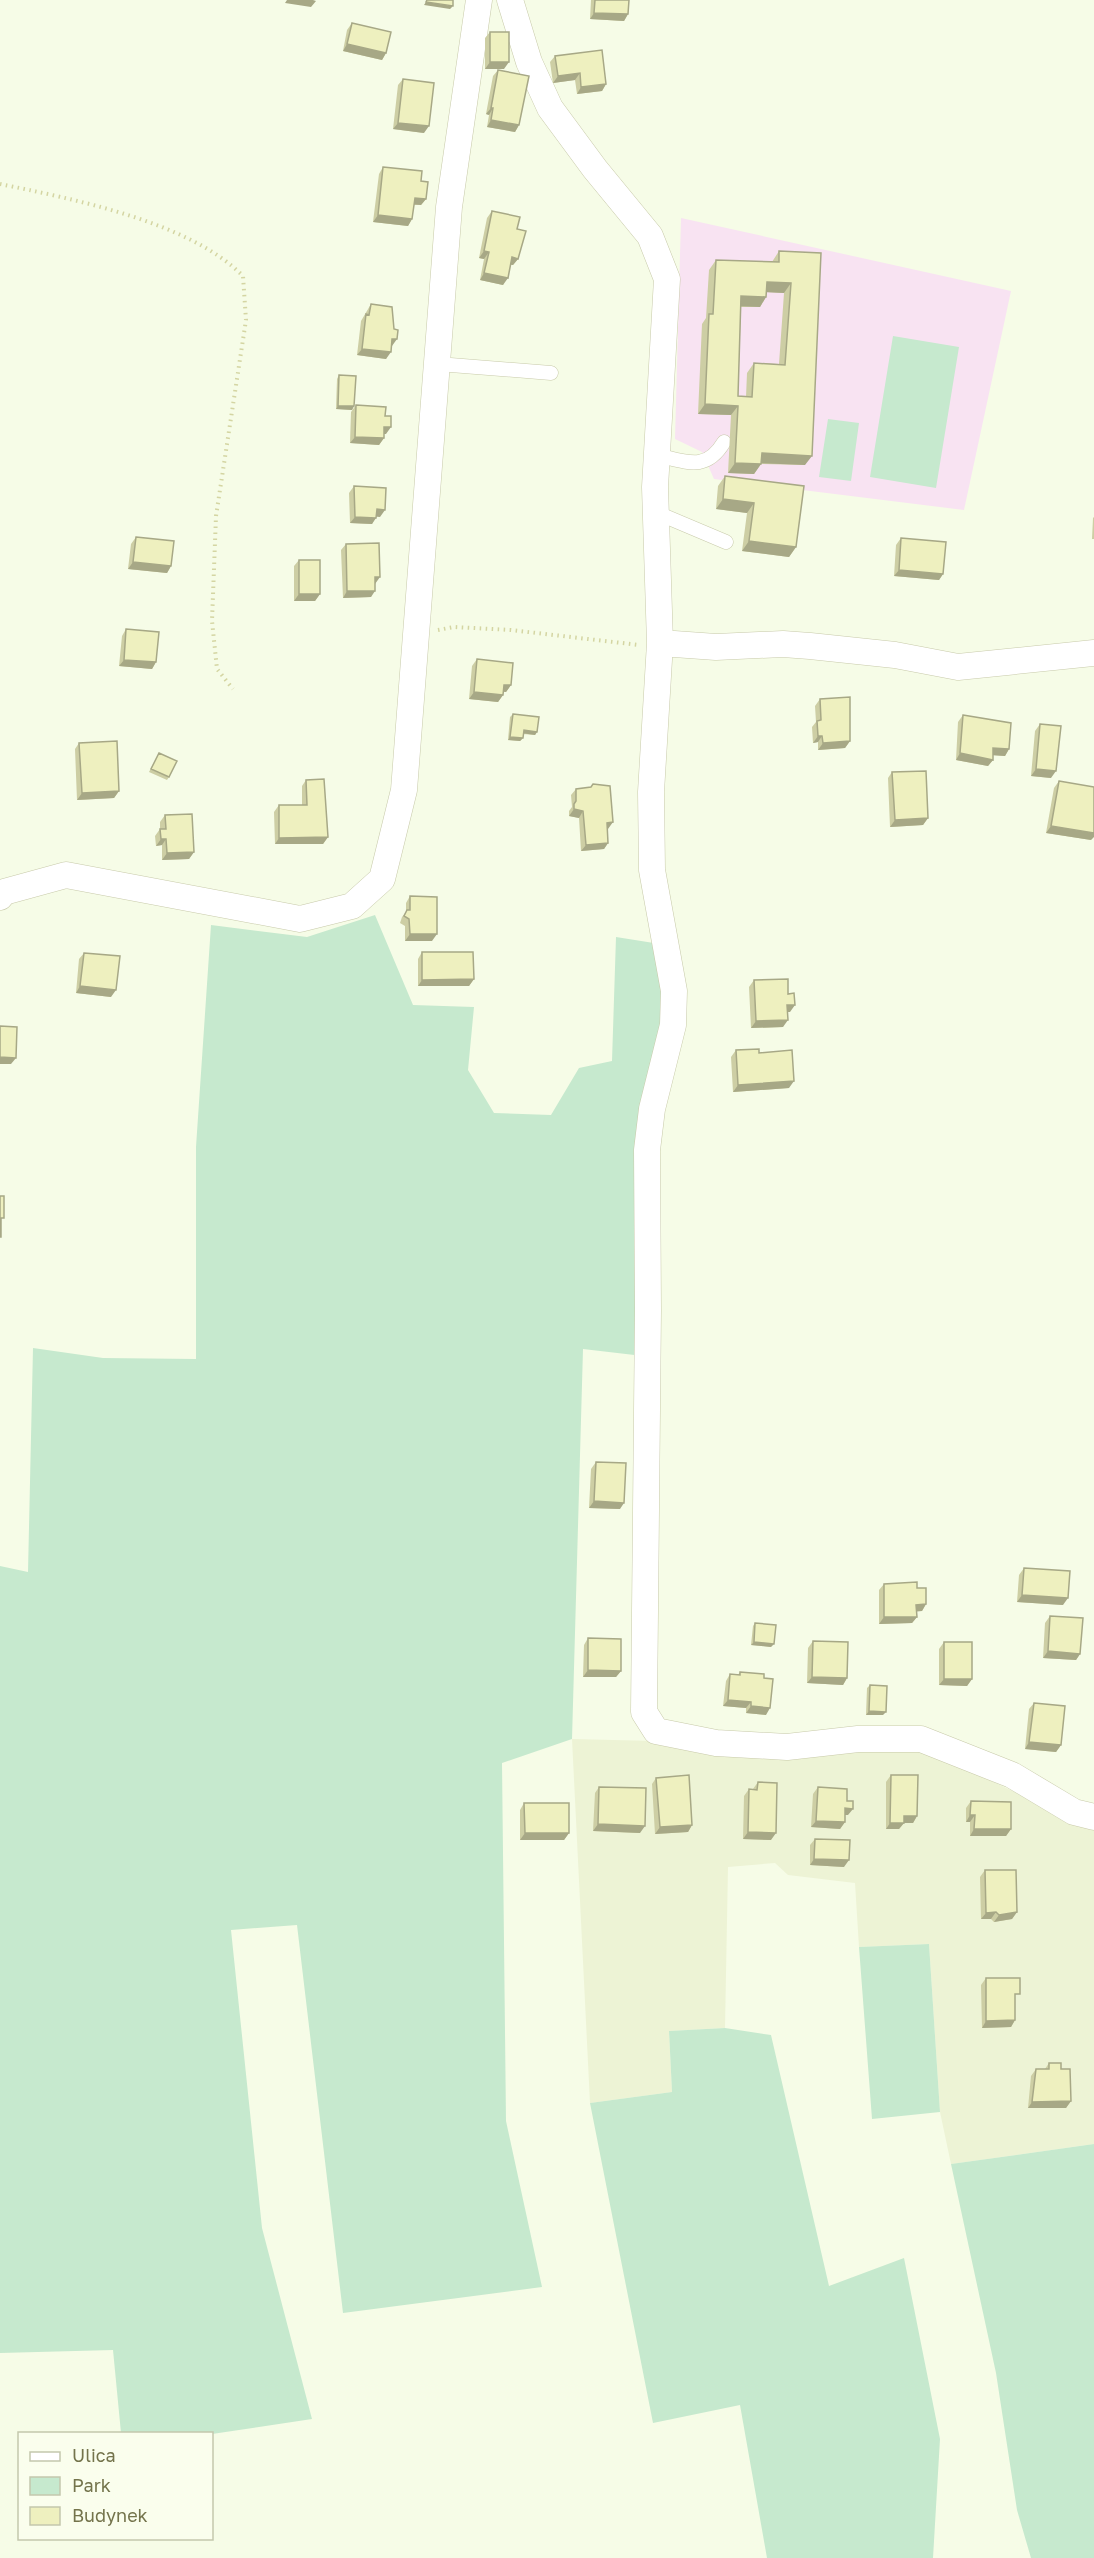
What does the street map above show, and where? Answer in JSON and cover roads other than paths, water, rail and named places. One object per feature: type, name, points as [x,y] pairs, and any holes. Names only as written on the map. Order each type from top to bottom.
[{"type":"street","points":[[0,897],[4,892],[66,875],[300,919],[352,906],[382,879],[404,790],[418,633],[449,207],[479,0]]},
{"type":"street","points":[[510,0],[530,62],[550,108],[595,169],[650,236],[667,279],[655,512],[660,643],[651,792],[652,870],[674,991],[673,1025],[652,1109],[647,1150],[648,1440],[644,1712],[656,1731],[716,1743],[788,1747],[858,1738],[921,1739],[1012,1775],[1074,1812],[1094,1817]]},
{"type":"street","points":[[660,643],[716,646],[783,644],[810,646],[895,656],[958,667],[989,666],[1094,653]]},
{"type":"lane","points":[[438,364],[551,374]]},
{"type":"lane","points":[[657,456],[704,462],[715,456],[724,442]]},
{"type":"lane","points":[[655,512],[726,542]]}]
